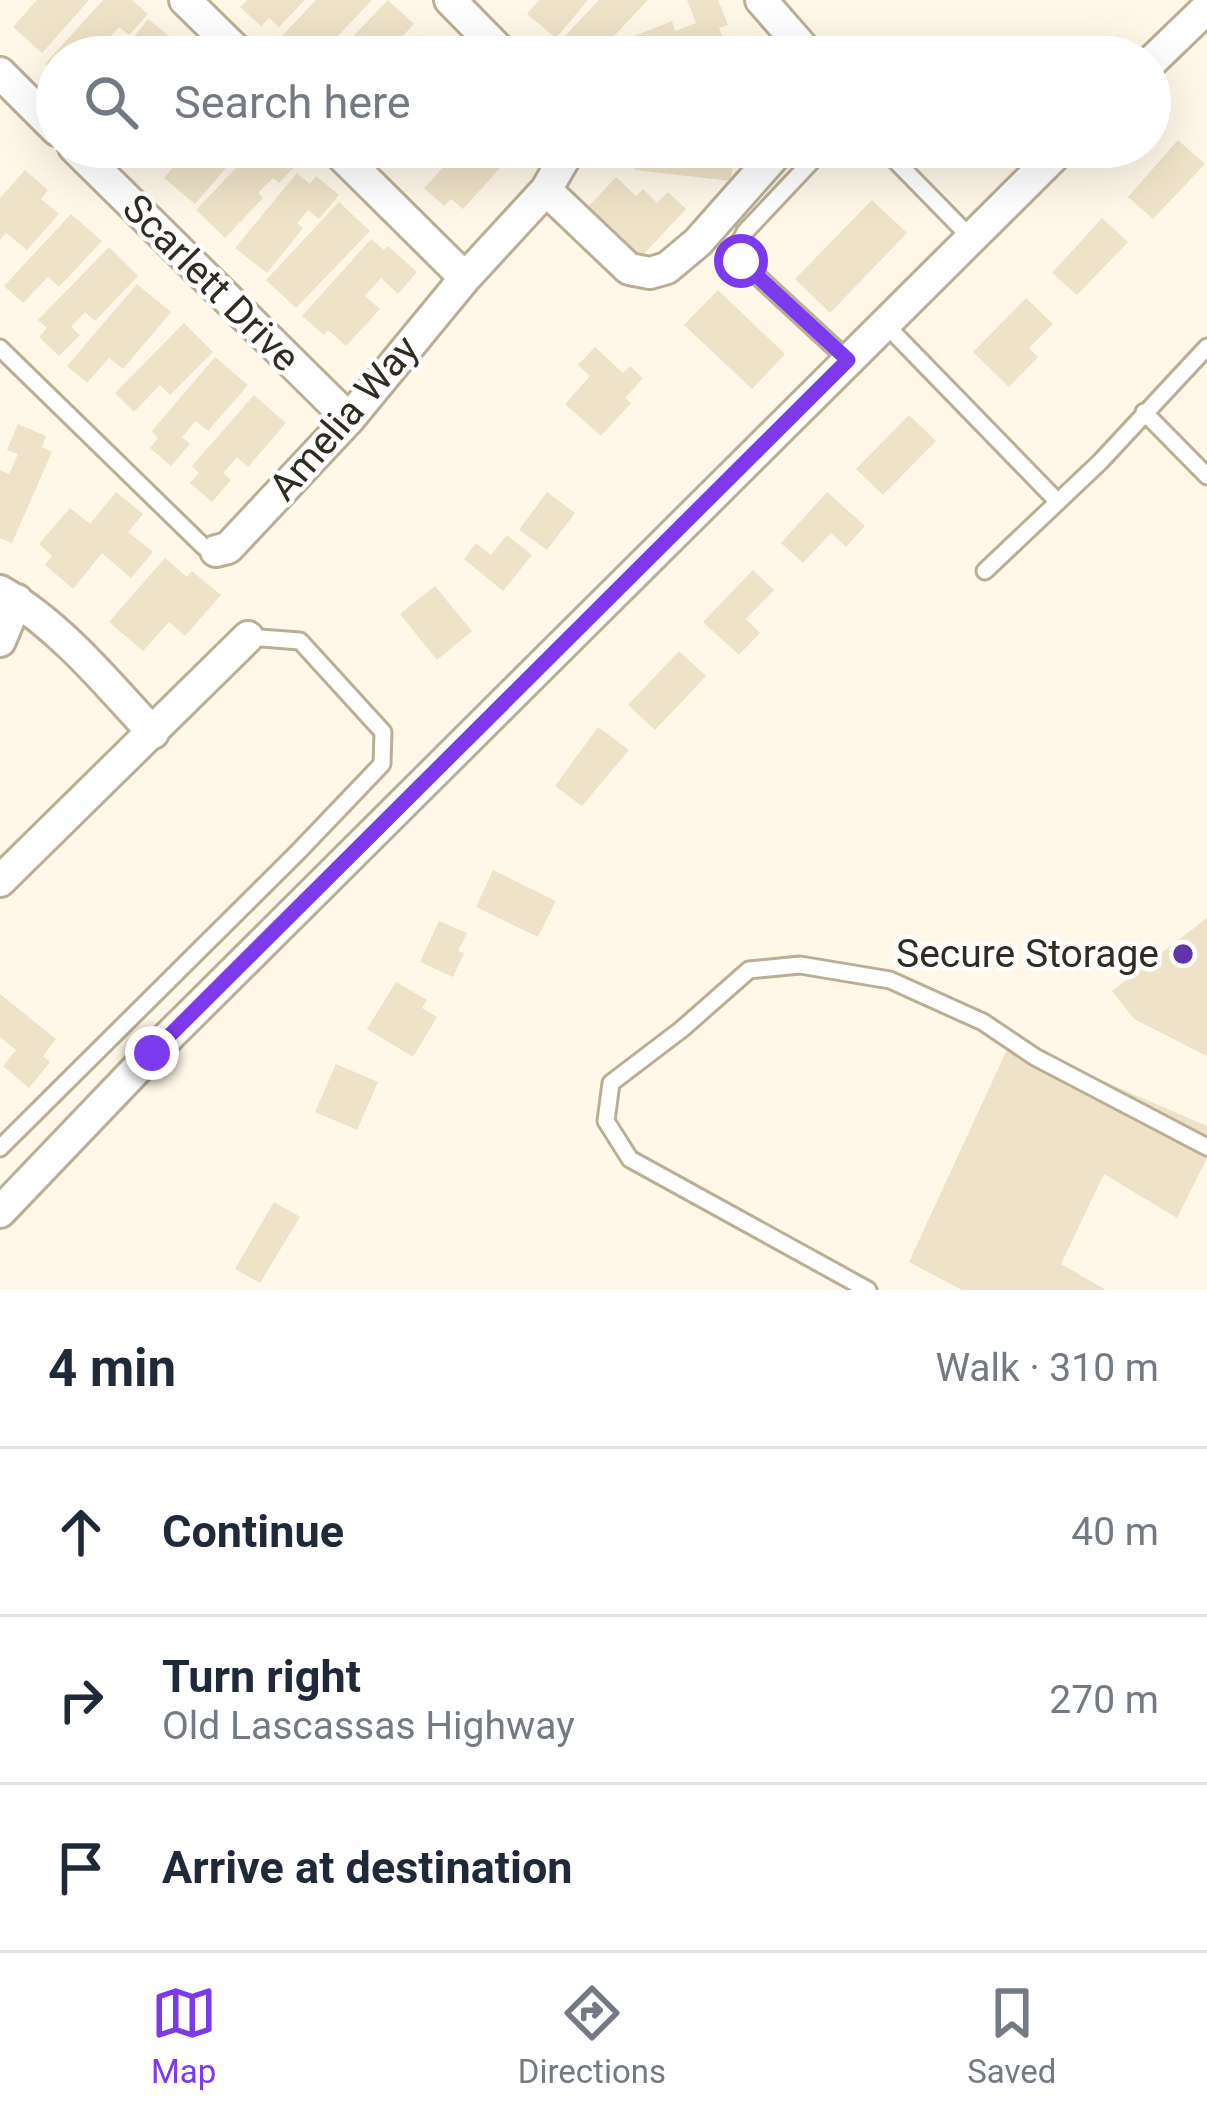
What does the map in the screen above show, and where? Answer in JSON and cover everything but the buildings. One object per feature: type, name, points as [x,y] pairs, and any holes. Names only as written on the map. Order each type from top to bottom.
[{"type":"street","points":[[185,0],[221,36]]},
{"type":"street","points":[[451,0],[486,36]]},
{"type":"street","points":[[761,0],[793,36]]},
{"type":"street","points":[[1171,43],[1207,8]]},
{"type":"street","points":[[0,74],[36,109]]},
{"type":"street","name":"Scarlett Drive","points":[[95,168],[349,419]]},
{"type":"street","points":[[354,168],[465,278]]},
{"type":"street","name":"Amelia Way","points":[[217,551],[228,548],[349,419],[465,278],[547,190],[559,168]]},
{"type":"street","points":[[547,190],[629,269],[650,273],[667,268],[698,242],[763,168]]},
{"type":"street","points":[[0,1212],[168,1037],[1042,168]]},
{"type":"street","points":[[0,640],[8,596]]},
{"type":"street","points":[[8,596],[96,671],[153,733]]},
{"type":"street","points":[[0,881],[248,637]]},
{"type":"lane","points":[[805,168],[745,232],[737,247],[741,261],[848,360]]},
{"type":"lane","points":[[903,168],[971,238]]},
{"type":"lane","points":[[885,324],[1058,502]]},
{"type":"lane","points":[[985,571],[1207,347]]},
{"type":"lane","points":[[0,348],[203,547],[217,551]]},
{"type":"lane","points":[[1144,412],[1207,476]]},
{"type":"lane","points":[[0,1148],[382,764],[383,732],[300,641],[248,637]]},
{"type":"lane","points":[[868,1290],[630,1159],[605,1121],[611,1083],[749,970],[800,965],[890,980],[983,1022],[1035,1057],[1207,1147]]},
{"type":"place","name":"Secure Storage","points":[[1183,954]]},
{"type":"route","points":[[152,1053],[848,360],[741,261]]}]
